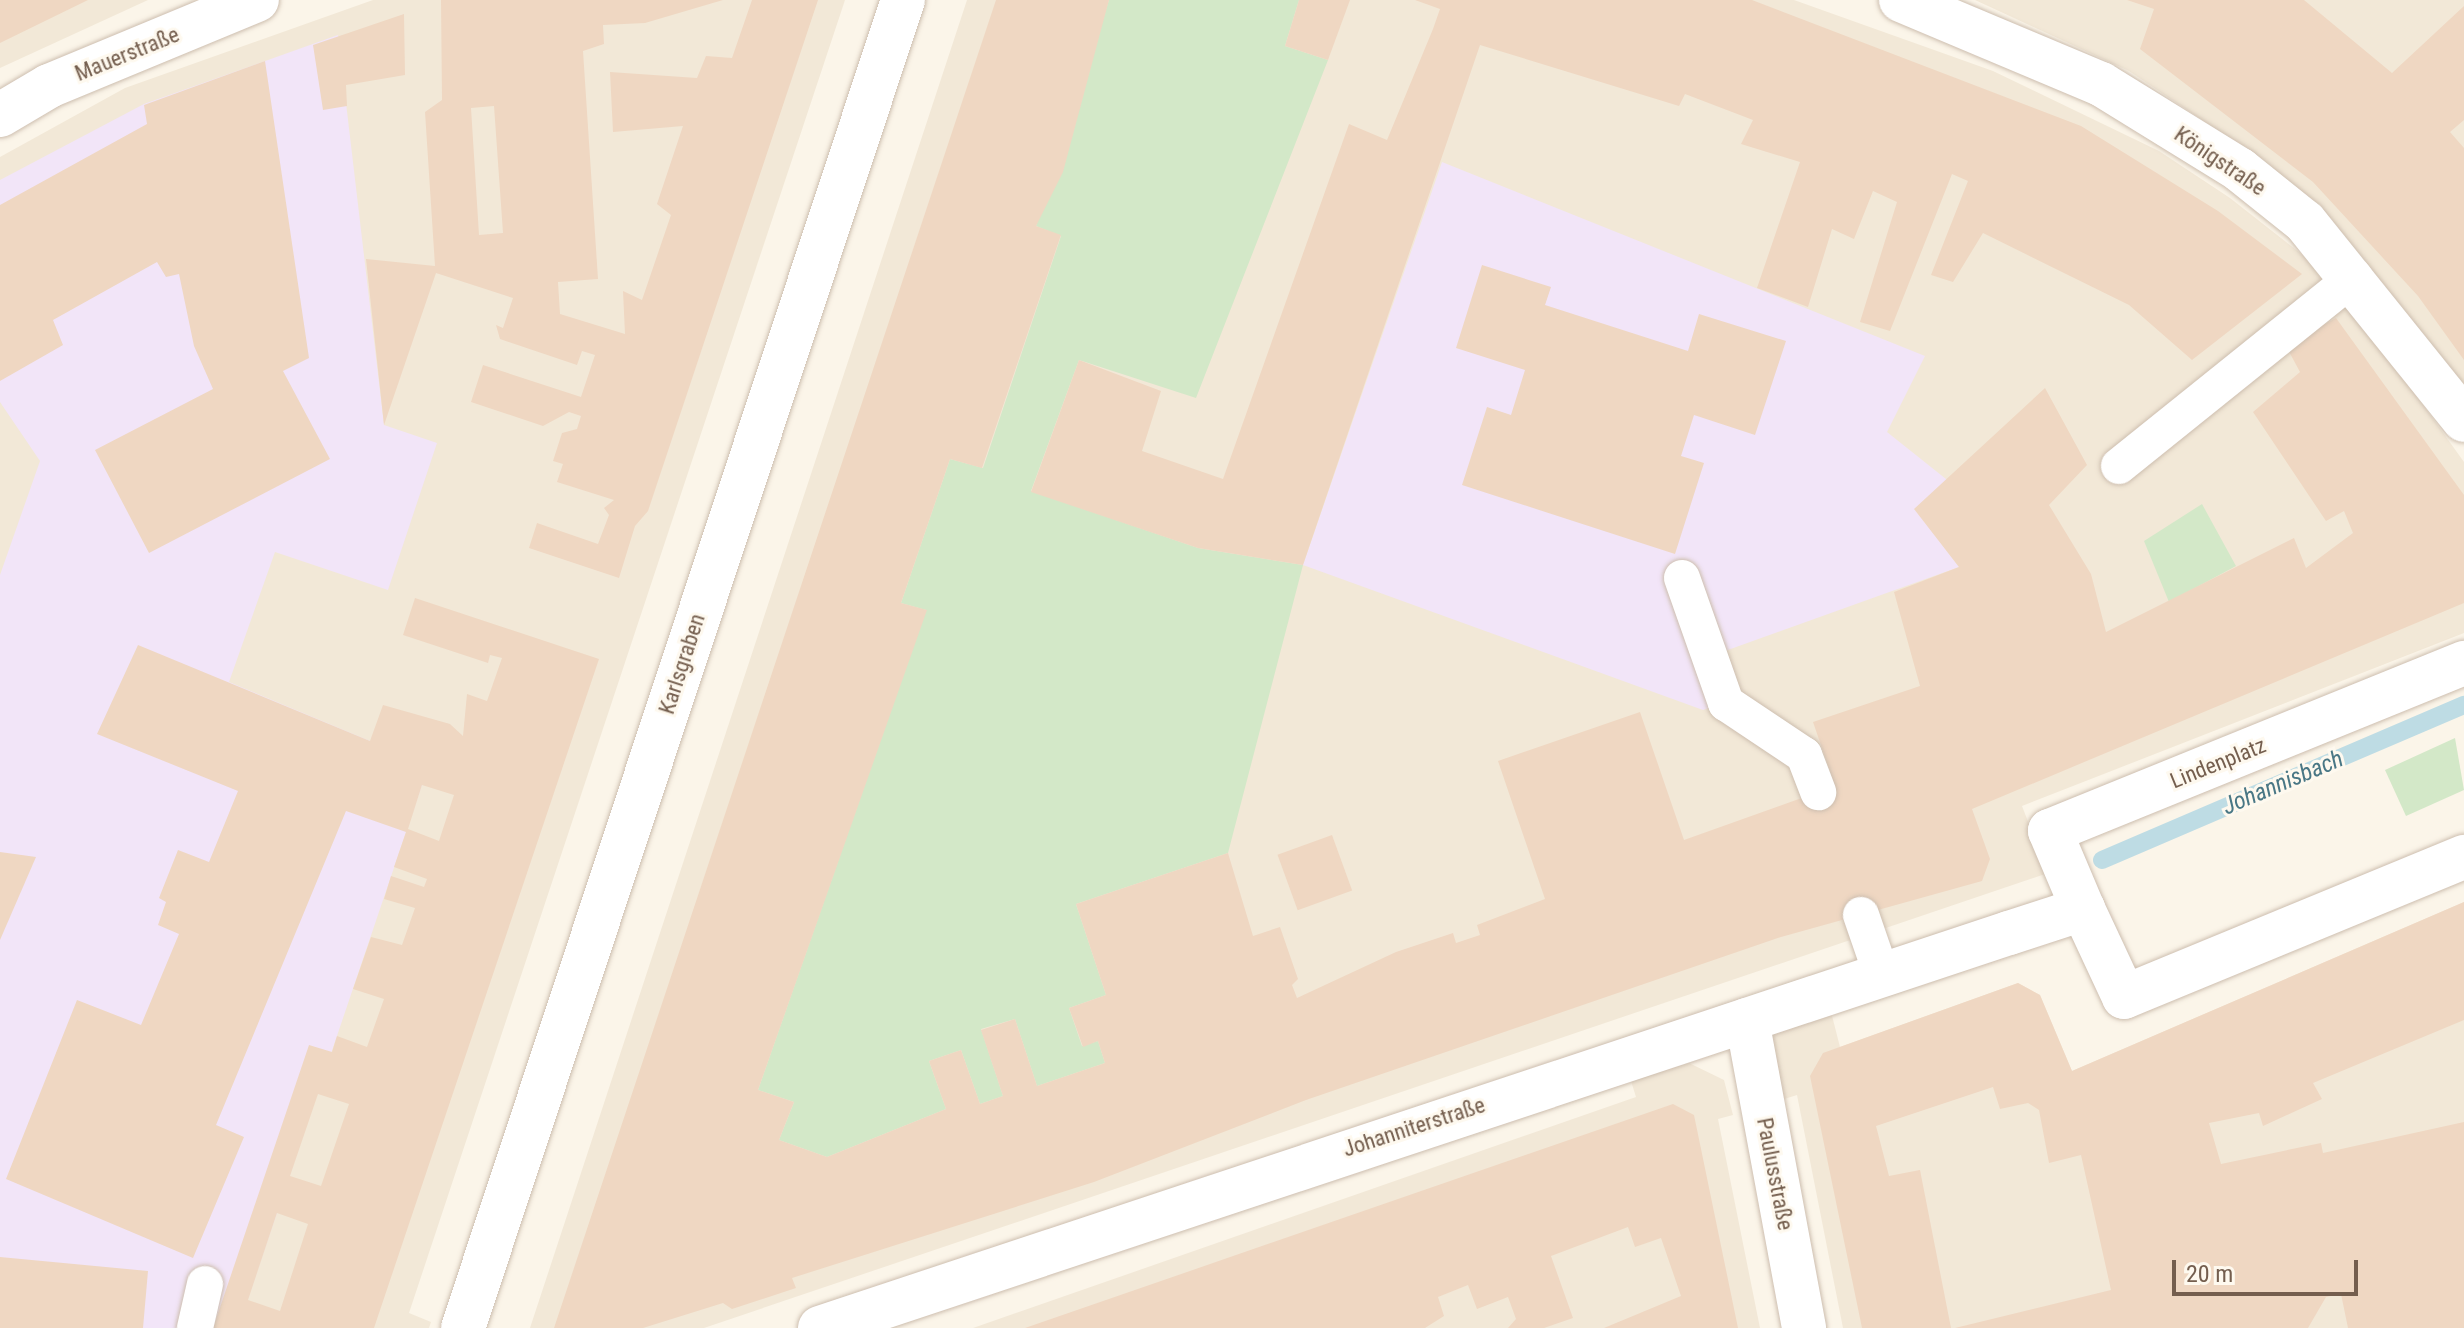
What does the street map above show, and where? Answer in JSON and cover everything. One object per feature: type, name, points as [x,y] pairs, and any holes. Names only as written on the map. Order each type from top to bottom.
[{"type":"street","name":"Mauerstraße","points":[[0,115],[49,86],[257,0]]},
{"type":"street","name":"Karlsgraben","points":[[463,1328],[903,0]]},
{"type":"street","name":"Königstraße","points":[[1901,0],[2101,84],[2240,170],[2305,222],[2354,277],[2464,420]]},
{"type":"street","name":"Lindenplatz","points":[[2464,663],[2050,831],[2124,997],[2464,857]]},
{"type":"street","name":"Johanniterstraße","points":[[820,1328],[2083,909]]},
{"type":"street","name":"Paulusstraße","points":[[1747,1020],[1804,1328]]},
{"type":"lane","points":[[2119,466],[2354,277]]},
{"type":"lane","points":[[1682,578],[1726,703],[1804,755],[1818,792]]},
{"type":"lane","points":[[1861,915],[1882,976]]},
{"type":"lane","points":[[195,1328],[205,1284]]},
{"type":"shaded area","points":[[0,0],[148,0],[0,68]]},
{"type":"shaded area","points":[[373,0],[845,0],[409,1313],[431,1322],[429,1328],[0,1328],[0,157],[125,88]]},
{"type":"shaded area","points":[[967,0],[1794,0],[1993,71],[2159,151],[2230,198],[2304,256],[2375,338],[2464,462],[2464,633],[2022,806],[2048,873],[704,1328],[530,1328]]},
{"type":"shaded area","points":[[1975,0],[2464,0],[2464,387],[2317,207],[2259,158],[2129,71]]},
{"type":"shaded area","points":[[338,35],[384,425],[437,443],[388,590],[275,552],[229,682],[370,741],[422,785],[238,1328],[0,1328],[0,575],[40,461],[0,402],[0,180],[144,104]]},
{"type":"shaded area","points":[[1442,162],[1925,356],[1887,432],[1951,483],[1915,509],[1959,567],[1725,651],[1742,697],[1703,710],[1303,565]]},
{"type":"shaded area","points":[[2464,902],[2464,1328],[1843,1328],[1797,1095],[1778,1101],[1770,1034],[1827,996],[1840,1047],[2018,983],[2040,995],[2072,1071]]},
{"type":"shaded area","points":[[1689,1063],[1724,1080],[1733,1115],[1718,1119],[1760,1328],[973,1328],[1636,1097],[1631,1081]]},
{"type":"green space","points":[[1109,0],[1299,0],[1285,46],[1328,60],[1196,398],[1079,360],[1031,491],[1198,548],[1303,565],[1228,853],[1076,904],[1106,995],[1069,1008],[1082,1046],[1098,1041],[1105,1063],[1037,1086],[1015,1019],[981,1029],[1003,1096],[980,1104],[961,1050],[929,1061],[946,1109],[827,1157],[779,1140],[794,1102],[758,1090],[926,610],[901,603],[950,459],[983,468],[1061,236],[1036,226]]},
{"type":"green space","points":[[2202,504],[2236,566],[2169,602],[2144,541]]},
{"type":"green space","points":[[2455,738],[2464,790],[2406,816],[2385,770]]},
{"type":"building","points":[[0,0],[88,0],[0,43]]},
{"type":"building","points":[[441,0],[723,0],[645,23],[603,25],[604,44],[583,51],[598,279],[558,282],[560,314],[625,334],[623,291],[642,300],[671,215],[657,204],[683,126],[613,132],[610,72],[697,78],[706,56],[732,58],[752,0],[818,0],[648,511],[635,526],[619,578],[529,548],[537,523],[598,544],[609,515],[604,508],[614,500],[557,482],[563,464],[553,461],[562,433],[577,429],[581,416],[569,412],[543,426],[471,402],[483,365],[581,397],[595,355],[582,351],[577,365],[500,339],[496,325],[503,328],[513,298],[436,273],[384,425],[366,259],[435,266],[425,112],[442,100]],"holes":[[[494,106],[503,233],[479,235],[471,108]]]},
{"type":"building","points":[[996,0],[1109,0],[1063,172],[1036,226],[1061,235],[982,468],[950,459],[901,603],[927,610],[758,1090],[794,1102],[779,1140],[827,1157],[946,1109],[929,1061],[961,1050],[980,1104],[1003,1096],[981,1030],[1015,1019],[1037,1086],[1105,1063],[1098,1041],[1083,1047],[1069,1008],[1106,995],[1076,904],[1228,853],[1253,936],[1280,927],[1298,979],[1292,985],[1297,998],[1396,952],[1453,933],[1456,943],[1480,935],[1477,925],[1545,899],[1498,761],[1640,712],[1684,840],[1835,786],[1813,722],[1920,686],[1894,592],[1959,567],[1914,509],[2045,388],[2087,465],[2049,505],[2091,574],[2106,632],[2294,538],[2306,568],[2353,533],[2344,511],[2326,521],[2253,412],[2300,372],[2286,346],[2336,318],[2464,495],[2464,603],[1972,809],[1990,859],[1982,881],[1781,937],[1306,1100],[1094,1182],[792,1278],[796,1288],[732,1309],[723,1303],[643,1328],[554,1328]]},
{"type":"building","points":[[1299,0],[1350,0],[1328,60],[1285,46]]},
{"type":"building","points":[[1415,0],[1752,0],[2081,126],[2218,211],[2302,274],[2192,360],[2129,305],[1983,233],[1953,282],[1931,275],[1968,181],[1952,174],[1890,331],[1860,322],[1897,202],[1873,191],[1854,239],[1832,229],[1808,307],[1757,288],[1800,162],[1741,144],[1753,120],[1685,94],[1679,106],[1480,45],[1303,565],[1198,548],[1031,492],[1079,360],[1161,391],[1142,451],[1223,479],[1349,124],[1387,140],[1433,29],[1440,9]]},
{"type":"building","points":[[2127,0],[2304,0],[2392,73],[2464,6],[2464,120],[2450,132],[2464,148],[2464,360],[2418,296],[2313,182],[2140,49],[2154,9]]},
{"type":"building","points":[[404,14],[405,75],[346,85],[347,106],[323,110],[313,45]]},
{"type":"building","points":[[265,61],[309,358],[283,371],[330,459],[149,553],[95,450],[213,389],[194,346],[179,274],[166,277],[157,262],[53,320],[63,345],[0,381],[0,205],[147,124],[144,105]]},
{"type":"building","points":[[1482,265],[1551,287],[1545,305],[1688,351],[1699,314],[1786,341],[1755,435],[1694,415],[1681,456],[1704,463],[1675,554],[1462,485],[1487,407],[1511,415],[1525,370],[1456,348]]},
{"type":"building","points":[[415,598],[599,659],[374,1328],[213,1328],[309,1045],[332,1052],[337,1036],[367,1047],[384,999],[353,989],[371,937],[402,945],[415,908],[384,899],[391,876],[424,887],[427,879],[394,867],[406,832],[346,811],[216,1125],[244,1137],[193,1258],[6,1179],[77,1000],[141,1025],[179,934],[158,925],[166,902],[159,898],[178,850],[209,862],[238,791],[97,734],[138,645],[370,741],[383,705],[450,724],[463,736],[467,694],[487,701],[502,658],[490,655],[488,663],[403,635]],"holes":[[[422,785],[454,795],[439,841],[408,829]],[[318,1094],[349,1104],[321,1186],[290,1176]],[[277,1213],[308,1224],[280,1311],[248,1300]]]},
{"type":"building","points":[[1332,835],[1352,890],[1298,910],[1277,855]]},
{"type":"building","points":[[0,852],[36,857],[0,940]]},
{"type":"building","points":[[2464,902],[2464,1020],[2313,1083],[2322,1099],[2263,1126],[2259,1113],[2209,1123],[2221,1164],[2321,1143],[2323,1153],[2464,1122],[2464,1328],[2348,1328],[2341,1294],[2326,1297],[2308,1328],[1955,1328],[2111,1290],[2081,1155],[2049,1163],[2039,1110],[2028,1103],[2000,1109],[1993,1087],[1876,1126],[1889,1176],[1920,1170],[1951,1328],[1862,1328],[1810,1076],[1823,1053],[2018,983],[2040,995],[2072,1071]]},
{"type":"building","points":[[1673,1104],[1694,1115],[1738,1328],[1604,1328],[1681,1296],[1661,1238],[1635,1247],[1628,1227],[1551,1256],[1573,1318],[1544,1328],[1508,1328],[1516,1319],[1508,1297],[1477,1309],[1468,1285],[1438,1297],[1444,1316],[1425,1328],[1025,1328]]},
{"type":"building","points":[[0,1257],[148,1271],[143,1328],[0,1328]]},
{"type":"waterway","name":"Johannisbach","points":[[2102,860],[2464,705]]}]
